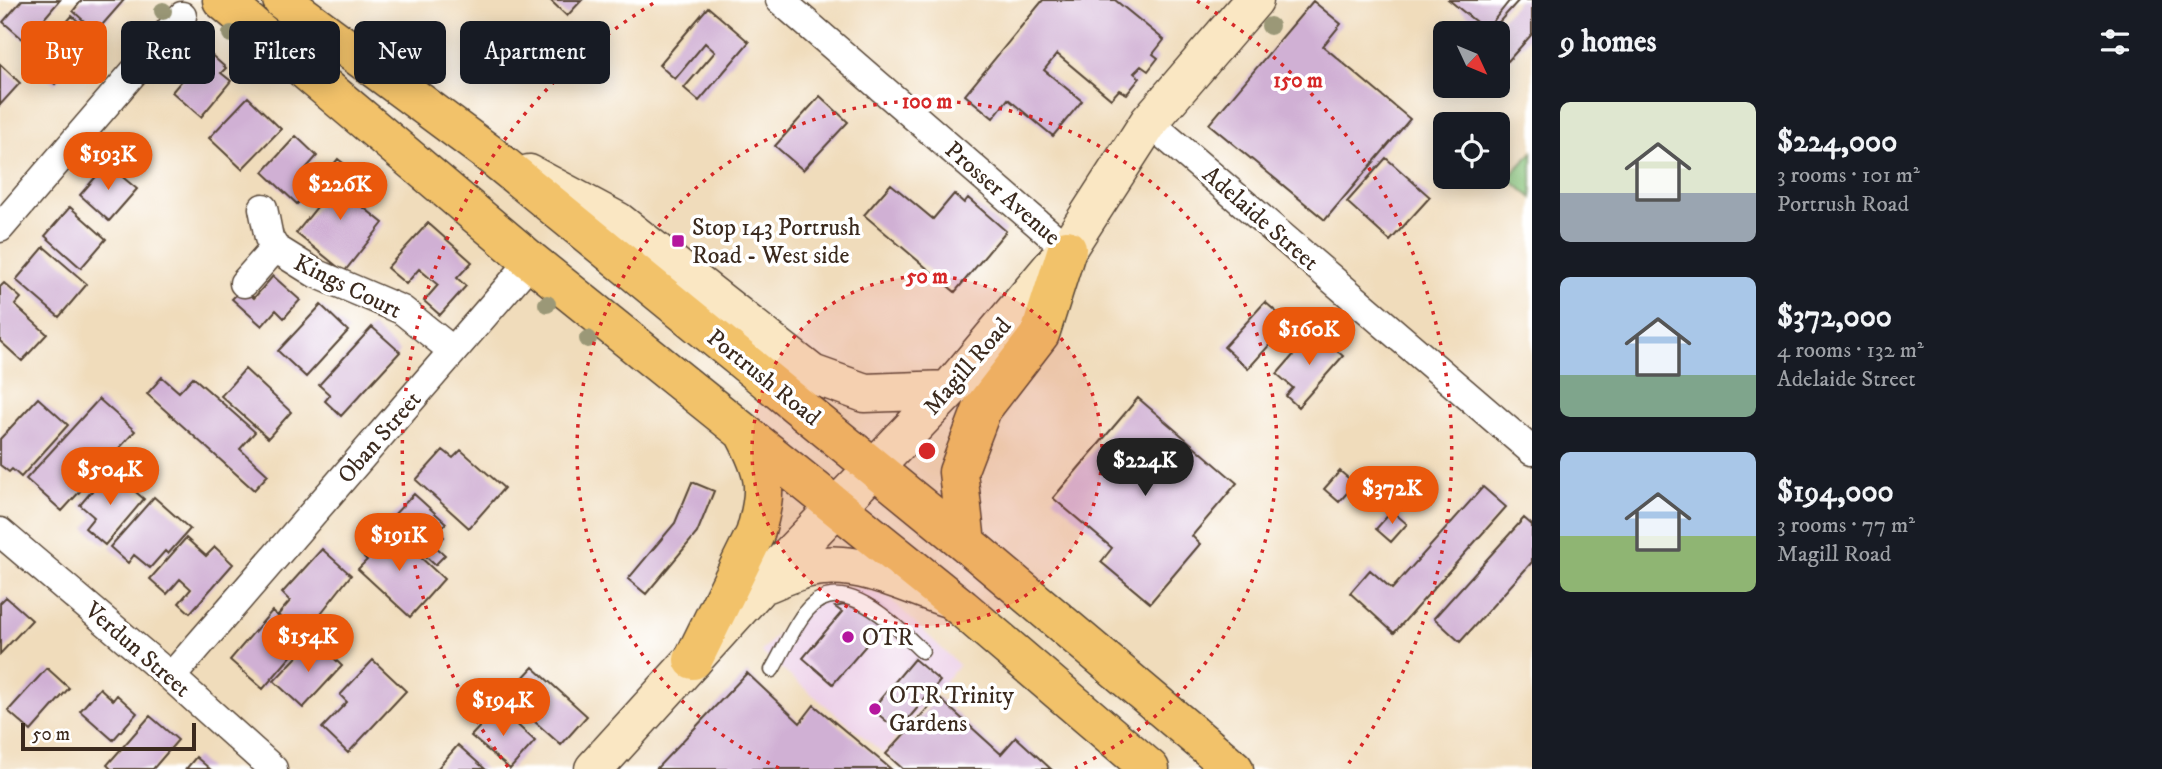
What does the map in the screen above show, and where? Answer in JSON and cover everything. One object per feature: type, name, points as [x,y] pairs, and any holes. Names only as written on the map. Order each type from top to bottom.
[{"type":"highway","points":[[222,0],[531,261],[950,598],[1150,769]]},
{"type":"highway","name":"Portrush Road","points":[[282,0],[487,152],[966,543],[1234,769]]},
{"type":"highway","points":[[966,543],[958,472],[982,409],[1040,334],[1066,248]]},
{"type":"highway","points":[[693,660],[755,534],[760,517],[763,468],[745,435]]},
{"type":"main road","name":"Magill Road","points":[[594,769],[760,586],[949,390],[1066,248],[1149,122],[1254,0]]},
{"type":"main road","points":[[487,152],[617,221],[812,374],[865,393],[949,390]]},
{"type":"main road","points":[[760,586],[795,572],[823,565],[865,569],[950,598]]},
{"type":"street","name":"Prosser Avenue","points":[[780,0],[1066,248]]},
{"type":"street","points":[[0,228],[182,16]]},
{"type":"street","name":"Adelaide Street","points":[[1149,122],[1532,451]]},
{"type":"street","points":[[244,284],[275,248],[269,238],[263,208]]},
{"type":"street","name":"Kings Court","points":[[275,248],[324,277],[402,310],[453,351]]},
{"type":"street","name":"Oban Street","points":[[172,677],[531,261]]},
{"type":"street","name":"Verdun Street","points":[[0,532],[172,677],[273,769]]},
{"type":"lane","points":[[772,670],[802,615],[822,600],[846,596],[881,612],[922,651]]},
{"type":"shaded area","name":"OTR Trinity Gardens","points":[[823,586],[861,588],[888,597],[959,665],[883,753],[761,652]]},
{"type":"green space","points":[[1532,152],[1532,198],[1510,180],[1510,176]]},
{"type":"building","points":[[22,0],[60,0],[42,21],[21,21],[21,38],[3,22]]},
{"type":"building","points":[[82,0],[124,0],[106,21],[84,21],[73,11]]},
{"type":"building","points":[[550,0],[582,0],[567,16]]},
{"type":"building","points":[[1043,0],[1115,0],[1164,40],[1153,54],[1158,58],[1148,71],[1141,66],[1134,73],[1140,78],[1127,94],[1119,90],[1111,99],[1057,54],[1044,70],[1082,101],[1053,136],[1008,99],[993,118],[965,95]]},
{"type":"building","points":[[1449,0],[1510,0],[1493,21],[1475,21]]},
{"type":"building","points":[[1519,0],[1532,0],[1532,34],[1510,59],[1510,21],[1500,21]]},
{"type":"building","points":[[1313,1],[1341,24],[1323,46],[1410,119],[1325,220],[1209,124]]},
{"type":"building","points":[[708,7],[749,42],[699,101],[684,88],[715,52],[705,43],[675,79],[659,65]]},
{"type":"building","points":[[215,58],[226,68],[221,73],[229,79],[229,83],[201,117],[172,92],[179,84],[215,84]]},
{"type":"building","points":[[0,64],[20,83],[0,105]]},
{"type":"building","points":[[820,96],[848,122],[803,170],[775,146]]},
{"type":"building","points":[[248,97],[281,129],[242,169],[209,138]]},
{"type":"building","points":[[296,136],[317,156],[301,174],[314,186],[297,204],[263,172]]},
{"type":"building","points":[[1386,158],[1430,197],[1390,241],[1347,202]]},
{"type":"building","points":[[338,159],[356,173],[343,191],[383,223],[344,272],[296,233],[334,186],[323,177]]},
{"type":"building","points":[[107,164],[137,189],[109,221],[80,195]]},
{"type":"building","points":[[891,184],[933,219],[954,194],[964,203],[968,198],[1006,231],[955,292],[864,215]]},
{"type":"building","points":[[70,207],[106,239],[81,268],[45,236]]},
{"type":"building","points":[[428,223],[472,262],[457,278],[466,286],[440,315],[424,301],[438,285],[419,269],[406,284],[387,268]]},
{"type":"building","points":[[44,247],[87,284],[59,317],[16,280]]},
{"type":"building","points":[[273,276],[300,300],[284,318],[276,310],[262,326],[232,299],[243,288],[254,298]]},
{"type":"building","points":[[4,283],[21,298],[15,305],[47,334],[22,361],[0,341],[0,287]]},
{"type":"building","points":[[1265,302],[1289,323],[1248,369],[1224,347]]},
{"type":"building","points":[[321,305],[348,331],[306,377],[278,351]]},
{"type":"building","points":[[372,327],[400,352],[341,416],[325,401],[330,395],[319,385]]},
{"type":"building","points":[[1314,331],[1343,356],[1298,407],[1286,396],[1293,388],[1277,374]]},
{"type":"building","points":[[245,369],[291,412],[268,438],[221,396]]},
{"type":"building","points":[[162,377],[179,392],[193,377],[255,432],[240,449],[268,475],[254,490],[147,394]]},
{"type":"building","points":[[38,398],[68,425],[21,477],[12,469],[9,472],[0,465],[0,439]]},
{"type":"building","points":[[1138,398],[1237,483],[1192,536],[1200,544],[1150,603],[1101,562],[1112,548],[1053,498]]},
{"type":"building","points":[[99,399],[135,431],[62,511],[26,479]]},
{"type":"building","points":[[443,450],[453,458],[461,450],[504,488],[469,528],[416,480]]},
{"type":"building","points":[[110,470],[144,499],[105,545],[85,528],[94,517],[80,505]]},
{"type":"building","points":[[1340,471],[1355,484],[1339,502],[1324,489]]},
{"type":"building","points":[[692,482],[714,491],[697,533],[646,594],[628,579],[675,523]]},
{"type":"building","points":[[1483,487],[1506,507],[1394,633],[1350,593],[1370,570],[1392,589]]},
{"type":"building","points":[[414,494],[446,523],[438,531],[444,537],[435,546],[445,555],[435,565],[388,521]]},
{"type":"building","points":[[154,497],[190,529],[168,554],[165,551],[150,568],[134,555],[128,563],[110,547]]},
{"type":"building","points":[[1392,511],[1407,524],[1391,542],[1376,529]]},
{"type":"building","points":[[1524,518],[1532,525],[1532,562],[1460,642],[1434,618]]},
{"type":"building","points":[[378,532],[398,550],[404,542],[444,579],[410,617],[358,569],[367,560],[359,552]]},
{"type":"building","points":[[186,538],[206,556],[215,547],[233,564],[190,613],[179,603],[191,589],[180,579],[167,594],[150,579]]},
{"type":"building","points":[[322,549],[351,575],[314,622],[308,615],[295,630],[278,615],[290,601],[282,593]]},
{"type":"building","points":[[6,597],[32,620],[0,654],[0,603]]},
{"type":"building","name":"OTR","points":[[866,600],[879,604],[892,615],[833,684],[803,658],[842,612],[835,607]]},
{"type":"building","points":[[272,611],[305,640],[263,689],[230,660]]},
{"type":"building","points":[[314,639],[342,666],[303,708],[274,681]]},
{"type":"building","points":[[914,659],[940,681],[898,731],[872,709]]},
{"type":"building","points":[[373,660],[406,691],[348,753],[322,728],[347,702],[340,695]]},
{"type":"building","points":[[533,667],[587,716],[561,745],[506,696]]},
{"type":"building","points":[[47,668],[69,688],[31,731],[8,711]]},
{"type":"building","points":[[747,673],[800,723],[814,705],[891,769],[656,769]]},
{"type":"building","points":[[100,688],[113,700],[117,695],[137,713],[113,740],[80,711]]},
{"type":"building","points":[[938,697],[1001,754],[1016,737],[1051,769],[903,769],[886,754]]},
{"type":"building","points":[[498,707],[535,741],[510,769],[471,736]]},
{"type":"building","points":[[150,716],[178,740],[153,769],[111,769],[107,765]]},
{"type":"building","points":[[458,745],[485,769],[437,769]]},
{"type":"building","points":[[196,757],[210,769],[186,769]]},
{"type":"place","name":"Stop 143 Portrush Road - West side","points":[[678,241]]},
{"type":"place","name":"OTR","points":[[848,637]]},
{"type":"place","name":"OTR Trinity Gardens","points":[[875,709]]}]
